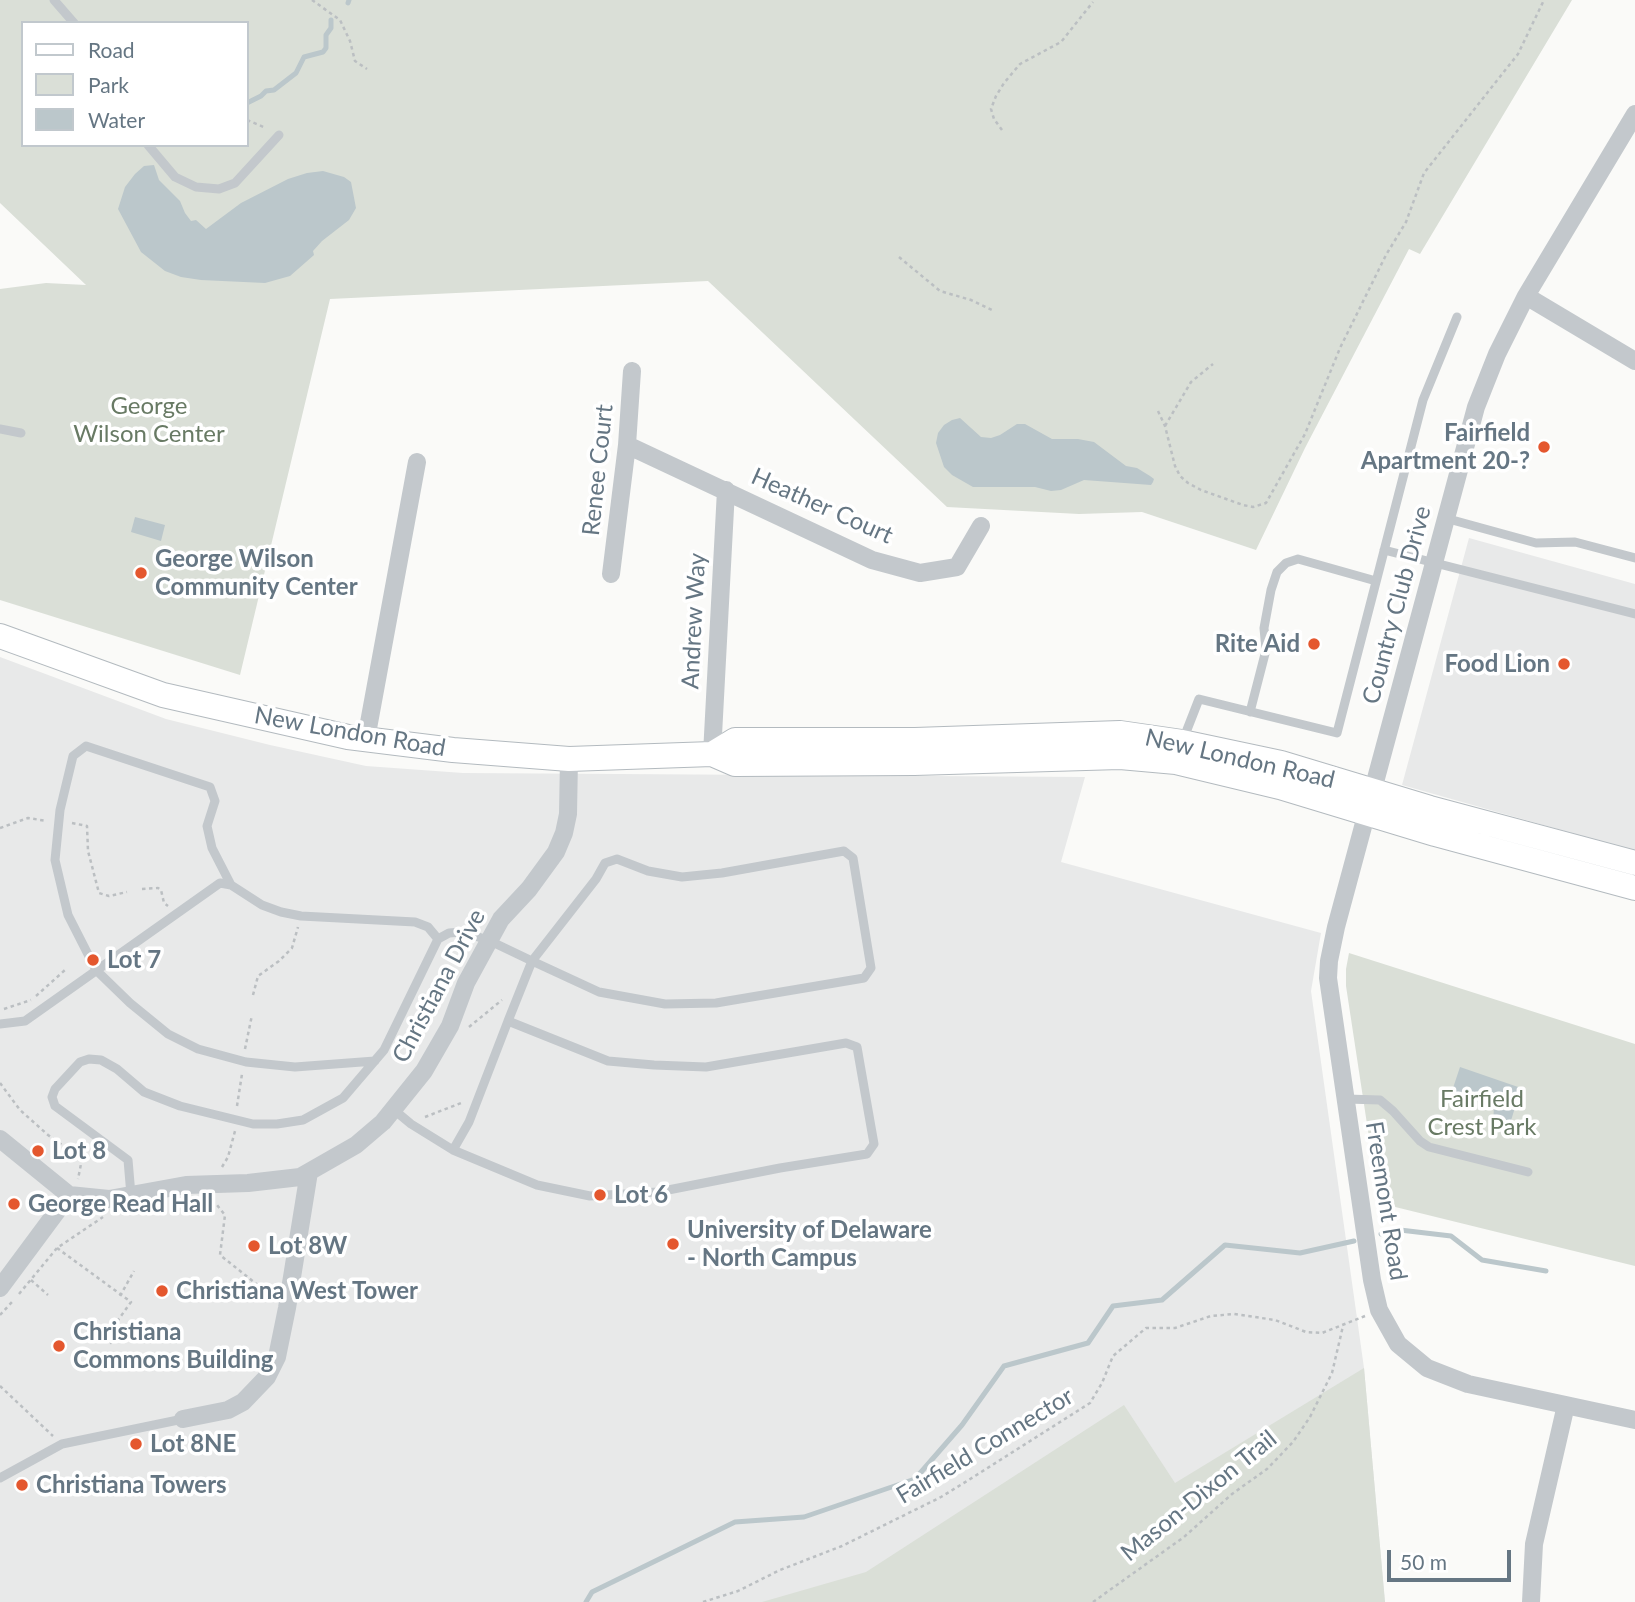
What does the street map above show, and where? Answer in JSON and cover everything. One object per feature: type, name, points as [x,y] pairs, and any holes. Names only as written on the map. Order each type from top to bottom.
[{"type":"main road","name":"New London Road","points":[[0,636],[163,695],[366,739],[453,750],[569,759],[712,754],[735,764],[914,763],[1120,757],[1176,762],[1280,787],[1370,802],[1549,841],[1635,863]]},
{"type":"main road","name":"New London Road","points":[[712,754],[735,740],[915,740],[1120,733],[1182,742],[1281,763],[1370,802],[1635,888]]},
{"type":"street","name":"Country Club Drive","points":[[1370,802],[1476,407],[1497,354],[1526,296],[1635,114]]},
{"type":"street","points":[[1526,296],[1635,361]]},
{"type":"street","name":"Renee Court","points":[[611,575],[627,444],[632,371]]},
{"type":"street","name":"Heather Court","points":[[627,444],[872,559],[920,573],[957,567],[981,526]]},
{"type":"street","points":[[366,739],[417,462]]},
{"type":"street","name":"Andrew Way","points":[[712,754],[726,490]]},
{"type":"street","name":"Christiana Drive","points":[[72,1195],[109,1199],[186,1185],[209,1193],[300,1177],[355,1145],[383,1122],[424,1071],[450,1026],[466,983],[501,919],[529,889],[556,852],[568,814],[569,759]]},
{"type":"street","name":"Freemont Road","points":[[1370,802],[1329,961],[1329,991],[1372,1280],[1379,1310],[1398,1345],[1427,1368],[1468,1384],[1635,1420]]},
{"type":"street","points":[[0,1139],[72,1195],[0,1289]]},
{"type":"street","points":[[183,1419],[228,1410],[243,1402],[267,1377],[277,1357],[288,1308],[309,1172]]},
{"type":"street","points":[[1531,1602],[1534,1544],[1566,1405]]},
{"type":"lane","points":[[54,0],[72,21]]},
{"type":"lane","points":[[150,147],[174,177],[196,187],[219,189],[236,183],[279,135]]},
{"type":"lane","points":[[1182,742],[1199,699],[1337,733],[1423,401],[1457,317]]},
{"type":"lane","points":[[0,429],[21,433]]},
{"type":"lane","points":[[1445,518],[1536,543],[1575,542],[1635,558]]},
{"type":"lane","points":[[1384,550],[1635,614]]},
{"type":"lane","points":[[1250,712],[1266,650],[1264,628],[1277,572],[1286,563],[1298,559],[1376,581]]},
{"type":"lane","points":[[375,1061],[295,1067],[246,1062],[198,1049],[168,1034],[96,970],[68,915],[55,860],[60,810],[73,756],[86,746],[210,786],[215,801],[207,826],[212,848],[231,885],[262,905],[301,916],[415,922],[428,927],[438,939]]},
{"type":"lane","points":[[131,1195],[128,1160],[55,1106],[52,1097],[55,1089],[80,1062],[89,1059],[102,1060],[145,1092],[180,1106],[253,1124],[303,1120],[343,1098],[375,1061],[390,1040],[438,939],[449,933],[462,932],[488,940],[531,961],[599,992],[664,1004],[716,1003],[864,978],[871,968],[853,858],[844,851],[682,877],[648,871],[617,859],[605,863],[596,879],[531,961],[469,1122],[453,1150]]},
{"type":"lane","points":[[0,1024],[24,1020],[220,883],[231,885]]},
{"type":"lane","points":[[393,1110],[453,1150],[537,1185],[590,1196],[658,1192],[867,1154],[874,1144],[857,1047],[846,1043],[706,1067],[654,1065],[608,1061],[508,1021]]},
{"type":"lane","points":[[1346,1100],[1380,1100],[1429,1147],[1528,1172]]},
{"type":"lane","points":[[0,1478],[62,1444],[183,1419]]},
{"type":"path","points":[[312,0],[340,20],[346,30],[355,61],[368,69]]},
{"type":"path","points":[[1158,411],[1165,426],[1175,466],[1180,476],[1188,483],[1252,507],[1259,506],[1270,498],[1305,434],[1340,348],[1386,255],[1406,222],[1424,173],[1518,54],[1544,0]]},
{"type":"path","points":[[1002,130],[994,119],[992,109],[1004,83],[1020,64],[1061,42],[1093,2]]},
{"type":"path","points":[[248,120],[279,135]]},
{"type":"path","points":[[899,257],[940,291],[971,300],[994,311]]},
{"type":"path","points":[[1165,426],[1191,382],[1213,364]]},
{"type":"path","points":[[0,828],[28,818],[47,821]]},
{"type":"path","points":[[65,821],[87,826],[88,851],[99,893],[109,896],[127,891]]},
{"type":"path","points":[[142,889],[158,888],[166,906],[173,904]]},
{"type":"path","points":[[253,995],[258,976],[292,948],[298,927]]},
{"type":"path","points":[[0,1010],[31,1000],[65,970]]},
{"type":"path","points":[[461,1033],[507,996]]},
{"type":"path","points":[[244,1052],[252,1015]]},
{"type":"path","points":[[236,1111],[242,1071]]},
{"type":"path","points":[[0,1083],[20,1110],[82,1159],[72,1195]]},
{"type":"path","points":[[421,1118],[461,1103]]},
{"type":"path","points":[[235,1131],[229,1157],[209,1193],[225,1216],[220,1255],[264,1290]]},
{"type":"path","points":[[0,1315],[58,1248],[101,1217],[112,1214]]},
{"type":"path","points":[[58,1248],[131,1302],[106,1337],[113,1345]]},
{"type":"path","points":[[120,1296],[134,1271]]},
{"type":"path","points":[[31,1280],[48,1295]]},
{"type":"path","name":"Fairfield Connector","points":[[703,1602],[738,1591],[780,1570],[852,1541],[941,1497],[967,1481],[1090,1403],[1113,1356],[1146,1328],[1175,1328],[1211,1316],[1234,1314],[1275,1320],[1306,1332],[1322,1333],[1379,1310]]},
{"type":"path","name":"Mason-Dixon Trail","points":[[1093,1602],[1184,1536],[1232,1494],[1267,1469],[1293,1442],[1310,1417],[1332,1373],[1343,1326]]},
{"type":"path","points":[[0,1386],[62,1444]]},
{"type":"shaded area","points":[[1469,538],[1635,584],[1635,851],[1402,785]]},
{"type":"shaded area","name":"University of Delaware - North Campus","points":[[0,657],[166,719],[366,766],[463,773],[1085,777],[1061,862],[1321,933],[1311,991],[1364,1368],[1385,1602],[0,1602]]},
{"type":"green space","name":"George Wilson Center","points":[[0,0],[1572,0],[1420,254],[1409,249],[1305,448],[1256,550],[1142,512],[1079,514],[947,507],[708,281],[330,299],[240,675],[0,600],[0,289],[46,283],[86,285],[0,203]]},
{"type":"green space","name":"Fairfield Crest Park","points":[[1349,953],[1635,1044],[1635,1266],[1379,1203],[1346,986]]},
{"type":"green space","points":[[1364,1368],[1385,1602],[762,1602],[866,1572],[1124,1405],[1175,1483]]},
{"type":"water","points":[[154,165],[159,180],[180,201],[191,221],[196,220],[206,229],[241,203],[288,179],[307,173],[323,171],[351,182],[356,208],[349,220],[322,241],[313,251],[314,255],[290,276],[265,283],[181,277],[165,271],[141,252],[118,209],[125,187],[135,174],[144,166]]},
{"type":"water","points":[[960,418],[981,437],[991,438],[1017,424],[1025,424],[1052,439],[1094,442],[1126,466],[1137,468],[1154,479],[1151,485],[1084,480],[1061,490],[1051,491],[1035,487],[973,487],[944,467],[936,443],[938,433],[944,425]]},
{"type":"water","points":[[135,517],[165,525],[161,541],[131,532]]},
{"type":"water","points":[[1460,1067],[1521,1088],[1509,1127],[1493,1125],[1494,1106],[1451,1094]]},
{"type":"waterway","points":[[248,102],[266,91],[274,90],[296,73],[304,57],[323,52],[331,20]]},
{"type":"waterway","points":[[1381,1234],[1400,1230],[1451,1236],[1482,1260],[1546,1271]]},
{"type":"waterway","points":[[586,1602],[592,1592],[735,1522],[804,1517],[915,1479],[962,1425],[1004,1366],[1088,1343],[1113,1306],[1162,1300],[1225,1245],[1300,1253],[1354,1241]]},
{"type":"place","name":"Fairfield Apartment 20-?","points":[[1544,447]]},
{"type":"place","name":"George Wilson Community Center","points":[[141,573]]},
{"type":"place","name":"Rite Aid","points":[[1314,644]]},
{"type":"place","name":"Food Lion","points":[[1564,664]]},
{"type":"place","name":"Lot 7","points":[[93,960]]},
{"type":"place","name":"Lot 8","points":[[38,1151]]},
{"type":"place","name":"Lot 6","points":[[600,1195]]},
{"type":"place","name":"George Read Hall","points":[[14,1204]]},
{"type":"place","name":"University of Delaware - North Campus","points":[[673,1244]]},
{"type":"place","name":"Lot 8W","points":[[254,1246]]},
{"type":"place","name":"Christiana West Tower","points":[[162,1291]]},
{"type":"place","name":"Christiana Commons Building","points":[[59,1346]]},
{"type":"place","name":"Lot 8NE","points":[[136,1444]]},
{"type":"place","name":"Christiana Towers","points":[[22,1485]]}]
